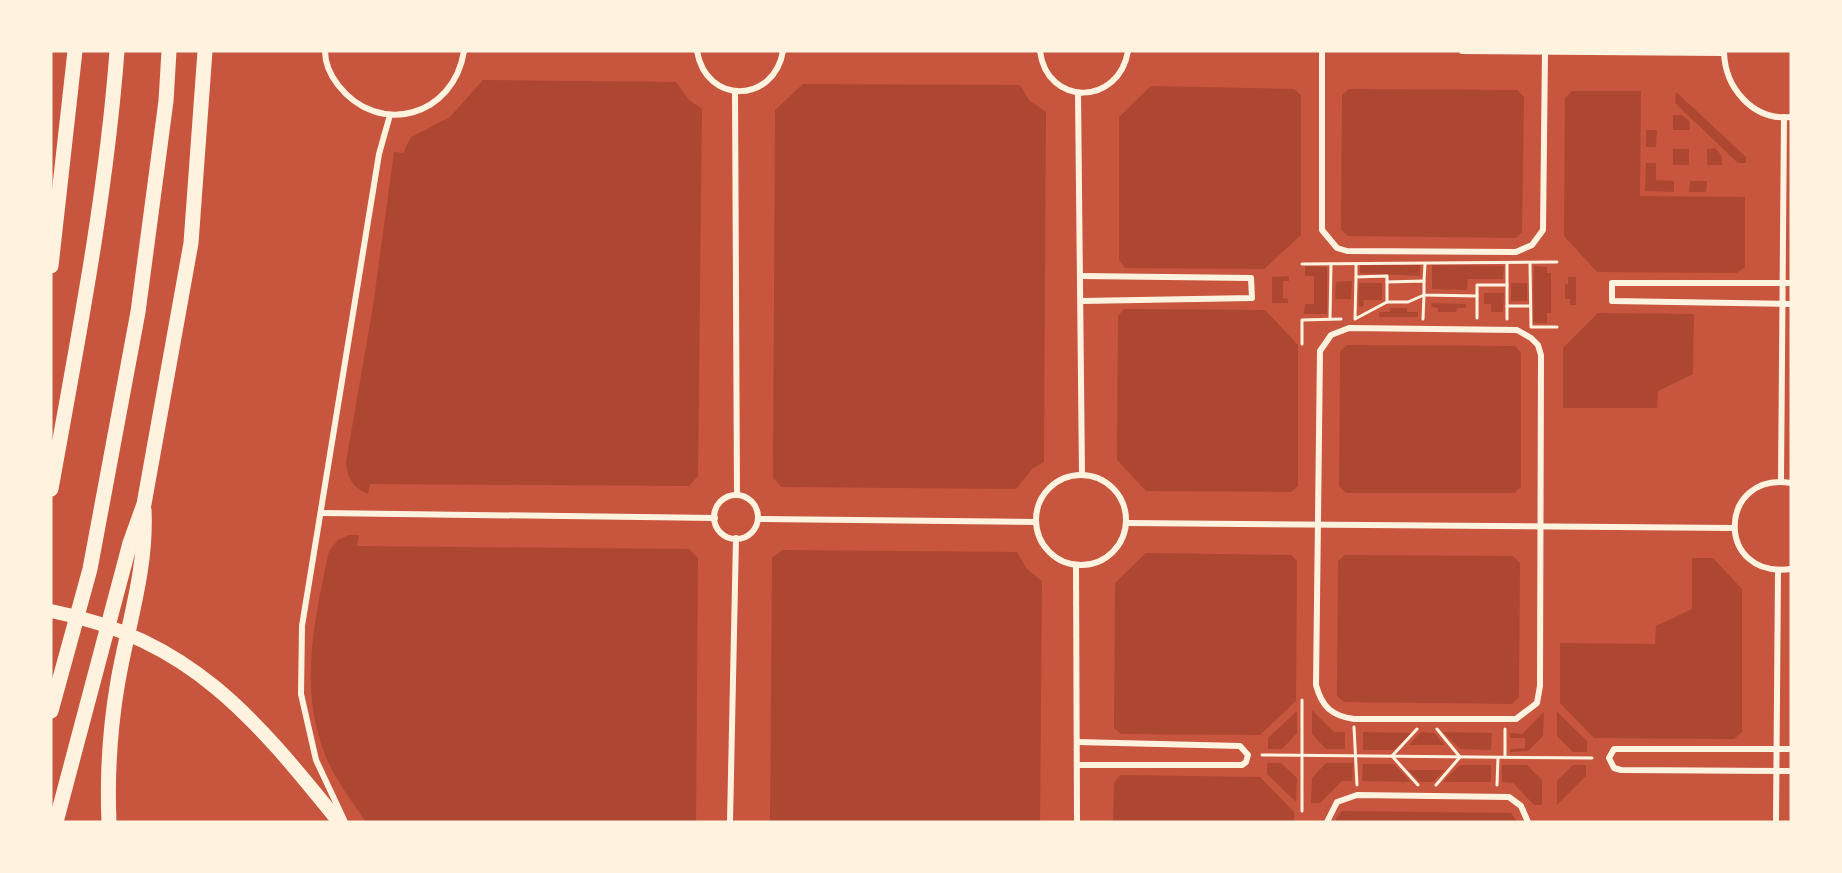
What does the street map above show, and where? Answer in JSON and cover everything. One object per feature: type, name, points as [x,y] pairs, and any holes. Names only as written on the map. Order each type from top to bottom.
[{"type":"highway","points":[[51,266],[75,51]]},
{"type":"highway","points":[[51,489],[85,305],[113,99],[117,51]]},
{"type":"highway","points":[[51,711],[90,569],[135,324],[166,101],[170,51]]},
{"type":"highway","points":[[56,822],[130,543],[144,504],[191,243],[205,51]]},
{"type":"highway","points":[[109,822],[107,780],[117,683],[146,541],[144,504]]},
{"type":"main road","points":[[51,611],[113,627],[183,661],[233,701],[278,747],[339,822]]},
{"type":"street","points":[[325,51],[333,78],[347,97],[367,110],[390,115],[413,113],[434,103],[451,87],[462,67],[464,51]]},
{"type":"street","points":[[697,51],[704,72],[712,81],[735,91],[750,90],[763,85],[774,75],[781,63],[783,51]]},
{"type":"street","points":[[1040,51],[1046,72],[1055,82],[1078,93],[1093,92],[1107,86],[1119,76],[1126,63],[1128,51]]},
{"type":"street","points":[[1322,51],[1322,230],[1330,241],[1347,251],[1516,252],[1532,245],[1542,230],[1545,51]]},
{"type":"street","points":[[1462,51],[1724,52],[1726,69],[1741,98],[1761,111],[1788,117],[1787,304],[1780,481]]},
{"type":"street","points":[[735,91],[737,495]]},
{"type":"street","points":[[1078,93],[1082,475]]},
{"type":"street","points":[[345,822],[316,760],[301,694],[302,626],[379,154],[390,115]]},
{"type":"street","points":[[1081,276],[1251,278],[1252,298],[1081,301]]},
{"type":"street","points":[[1787,283],[1612,283],[1612,301],[1787,304]]},
{"type":"street","points":[[1348,328],[1517,330],[1531,338],[1538,345],[1541,355],[1540,686],[1537,703],[1516,719],[1508,720],[1336,717],[1324,706],[1316,685],[1317,523],[1320,351],[1331,335],[1348,328]]},
{"type":"street","points":[[1082,475],[1102,480],[1111,486],[1123,502],[1126,523],[1120,543],[1106,558],[1096,563],[1076,566],[1060,561],[1047,551],[1039,538],[1035,522],[1036,511],[1045,492],[1061,479],[1082,475]]},
{"type":"street","points":[[1791,483],[1780,481],[1763,484],[1747,494],[1737,510],[1734,528],[1736,539],[1748,558],[1757,565],[1778,571],[1791,569]]},
{"type":"street","points":[[737,495],[751,500],[758,519],[752,531],[736,538],[725,536],[720,531],[715,518],[719,503],[737,495]]},
{"type":"street","points":[[322,513],[715,518]]},
{"type":"street","points":[[758,519],[1035,522]]},
{"type":"street","points":[[1126,523],[1734,528]]},
{"type":"street","points":[[730,822],[736,538]]},
{"type":"street","points":[[1076,566],[1077,822]]},
{"type":"street","points":[[1776,822],[1778,571]]},
{"type":"street","points":[[1077,742],[1240,746],[1248,755],[1242,765],[1077,765]]},
{"type":"street","points":[[1791,749],[1614,749],[1609,758],[1614,768],[1621,770],[1791,771]]},
{"type":"street","points":[[1327,822],[1337,802],[1358,795],[1497,795],[1509,797],[1521,806],[1528,819]]},
{"type":"path","points":[[1302,264],[1557,262]]},
{"type":"path","points":[[1530,263],[1531,327],[1557,327]]},
{"type":"path","points":[[1330,319],[1331,264]]},
{"type":"path","points":[[1356,264],[1355,319],[1387,302],[1408,302],[1424,295],[1477,296]]},
{"type":"path","points":[[1423,319],[1425,264]]},
{"type":"path","points":[[1507,264],[1507,318]]},
{"type":"path","points":[[1356,277],[1387,276],[1387,302]]},
{"type":"path","points":[[1387,282],[1424,281]]},
{"type":"path","points":[[1477,318],[1477,285],[1507,285]]},
{"type":"path","points":[[1507,306],[1530,306]]},
{"type":"path","points":[[1302,700],[1302,811]]},
{"type":"path","points":[[1354,719],[1357,785]]},
{"type":"path","points":[[1392,756],[1418,729]]},
{"type":"path","points":[[1437,729],[1460,757]]},
{"type":"path","points":[[1505,729],[1505,758]]},
{"type":"path","points":[[1262,755],[1592,758]]},
{"type":"path","points":[[1392,756],[1418,785]]},
{"type":"path","points":[[1436,785],[1460,757]]},
{"type":"path","points":[[1497,785],[1498,758]]},
{"type":"shaded area","points":[[483,80],[676,82],[689,100],[702,109],[698,476],[689,486],[370,484],[368,494],[358,489],[349,478],[346,462],[373,306],[394,152],[403,153],[411,137],[450,117]]},
{"type":"shaded area","points":[[803,84],[1020,85],[1029,100],[1046,112],[1044,462],[1033,468],[1016,489],[782,487],[773,478],[775,110]]},
{"type":"shaded area","points":[[1151,86],[1294,89],[1301,95],[1301,235],[1264,269],[1125,268],[1119,260],[1119,117]]},
{"type":"shaded area","points":[[1349,89],[1517,90],[1524,97],[1522,232],[1516,238],[1348,236],[1341,229],[1342,95]]},
{"type":"shaded area","points":[[1572,91],[1641,91],[1640,196],[1745,197],[1745,267],[1737,273],[1597,272],[1564,236],[1565,98]]},
{"type":"shaded area","points":[[1676,92],[1746,157],[1746,163],[1738,163],[1675,103]]},
{"type":"shaded area","points":[[1673,115],[1682,115],[1690,122],[1690,130],[1673,130]]},
{"type":"shaded area","points":[[1646,130],[1657,130],[1656,147],[1646,147]]},
{"type":"shaded area","points":[[1715,148],[1722,156],[1722,165],[1707,165],[1707,149]]},
{"type":"shaded area","points":[[1673,149],[1689,149],[1689,165],[1673,165]]},
{"type":"shaded area","points":[[1646,163],[1656,163],[1656,180],[1674,181],[1674,192],[1645,191]]},
{"type":"shaded area","points":[[1690,181],[1707,181],[1706,192],[1689,192]]},
{"type":"shaded area","points":[[1360,265],[1420,265],[1420,276],[1360,273]]},
{"type":"shaded area","points":[[1432,265],[1504,266],[1503,279],[1468,279],[1467,290],[1432,289]]},
{"type":"shaded area","points":[[1305,266],[1327,267],[1327,314],[1304,314],[1305,304],[1314,304],[1314,276],[1305,276]]},
{"type":"shaded area","points":[[1534,266],[1547,267],[1547,273],[1551,273],[1551,313],[1547,313],[1547,323],[1533,323]]},
{"type":"shaded area","points":[[1289,276],[1289,281],[1283,281],[1283,298],[1288,299],[1288,303],[1272,303],[1272,277]]},
{"type":"shaded area","points":[[1568,277],[1576,277],[1576,305],[1570,305],[1570,299],[1565,299],[1565,284],[1568,284]]},
{"type":"shaded area","points":[[1352,281],[1351,299],[1335,299],[1336,282]]},
{"type":"shaded area","points":[[1359,283],[1382,283],[1382,300],[1364,300],[1363,307],[1359,306]]},
{"type":"shaded area","points":[[1511,283],[1527,283],[1527,301],[1511,301]]},
{"type":"shaded area","points":[[1484,293],[1504,293],[1503,312],[1491,312],[1491,304],[1484,304]]},
{"type":"shaded area","points":[[1432,303],[1466,304],[1466,308],[1457,308],[1456,312],[1438,312],[1438,308],[1431,307]]},
{"type":"shaded area","points":[[1390,308],[1407,308],[1407,312],[1418,312],[1418,317],[1379,317],[1379,312],[1390,312]]},
{"type":"shaded area","points":[[1124,309],[1265,310],[1298,345],[1298,486],[1291,492],[1146,491],[1117,460],[1118,316]]},
{"type":"shaded area","points":[[1598,313],[1694,314],[1693,374],[1658,391],[1657,408],[1563,408],[1563,348]]},
{"type":"shaded area","points":[[1347,345],[1515,346],[1521,353],[1521,487],[1514,493],[1346,493],[1339,486],[1340,351]]},
{"type":"shaded area","points":[[349,535],[359,535],[357,546],[689,549],[698,558],[696,822],[366,822],[329,764],[319,738],[313,712],[311,685],[314,631],[329,551],[338,540]]},
{"type":"shaded area","points":[[782,550],[1017,552],[1027,569],[1042,581],[1040,822],[770,822],[772,558]]},
{"type":"shaded area","points":[[1146,553],[1291,555],[1297,561],[1296,701],[1260,735],[1121,734],[1114,728],[1115,583]]},
{"type":"shaded area","points":[[1345,555],[1513,556],[1520,563],[1519,697],[1512,704],[1344,702],[1337,696],[1338,561]]},
{"type":"shaded area","points":[[1692,558],[1713,558],[1742,589],[1742,732],[1734,739],[1594,738],[1560,703],[1560,643],[1655,644],[1656,626],[1692,609]]},
{"type":"shaded area","points":[[1312,710],[1334,732],[1345,732],[1345,749],[1326,749],[1312,734]]},
{"type":"shaded area","points":[[1297,711],[1297,733],[1282,749],[1268,749],[1268,738]]},
{"type":"shaded area","points":[[1544,712],[1543,736],[1528,751],[1510,752],[1510,749],[1525,748],[1525,738],[1510,738],[1510,733],[1522,734]]},
{"type":"shaded area","points":[[1557,712],[1587,741],[1587,752],[1573,752],[1557,736]]},
{"type":"shaded area","points":[[1363,732],[1412,733],[1394,750],[1363,750]]},
{"type":"shaded area","points":[[1421,732],[1434,733],[1445,745],[1409,745]]},
{"type":"shaded area","points":[[1443,732],[1492,733],[1491,750],[1460,749]]},
{"type":"shaded area","points":[[1267,763],[1281,763],[1297,778],[1296,802],[1267,774]]},
{"type":"shaded area","points":[[1326,763],[1353,763],[1352,781],[1342,781],[1320,803],[1311,803],[1312,778]]},
{"type":"shaded area","points":[[1363,764],[1394,764],[1411,782],[1362,781]]},
{"type":"shaded area","points":[[1460,765],[1491,765],[1491,782],[1443,782]]},
{"type":"shaded area","points":[[1502,765],[1527,765],[1542,780],[1542,805],[1534,805],[1513,783],[1502,782]]},
{"type":"shaded area","points":[[1573,765],[1586,765],[1586,776],[1557,805],[1557,781]]},
{"type":"shaded area","points":[[1408,770],[1445,770],[1433,782],[1420,782]]},
{"type":"shaded area","points":[[1120,775],[1260,777],[1294,812],[1294,822],[1113,822],[1114,783]]},
{"type":"shaded area","points":[[1342,811],[1511,813],[1517,822],[1336,822],[1336,818]]}]
